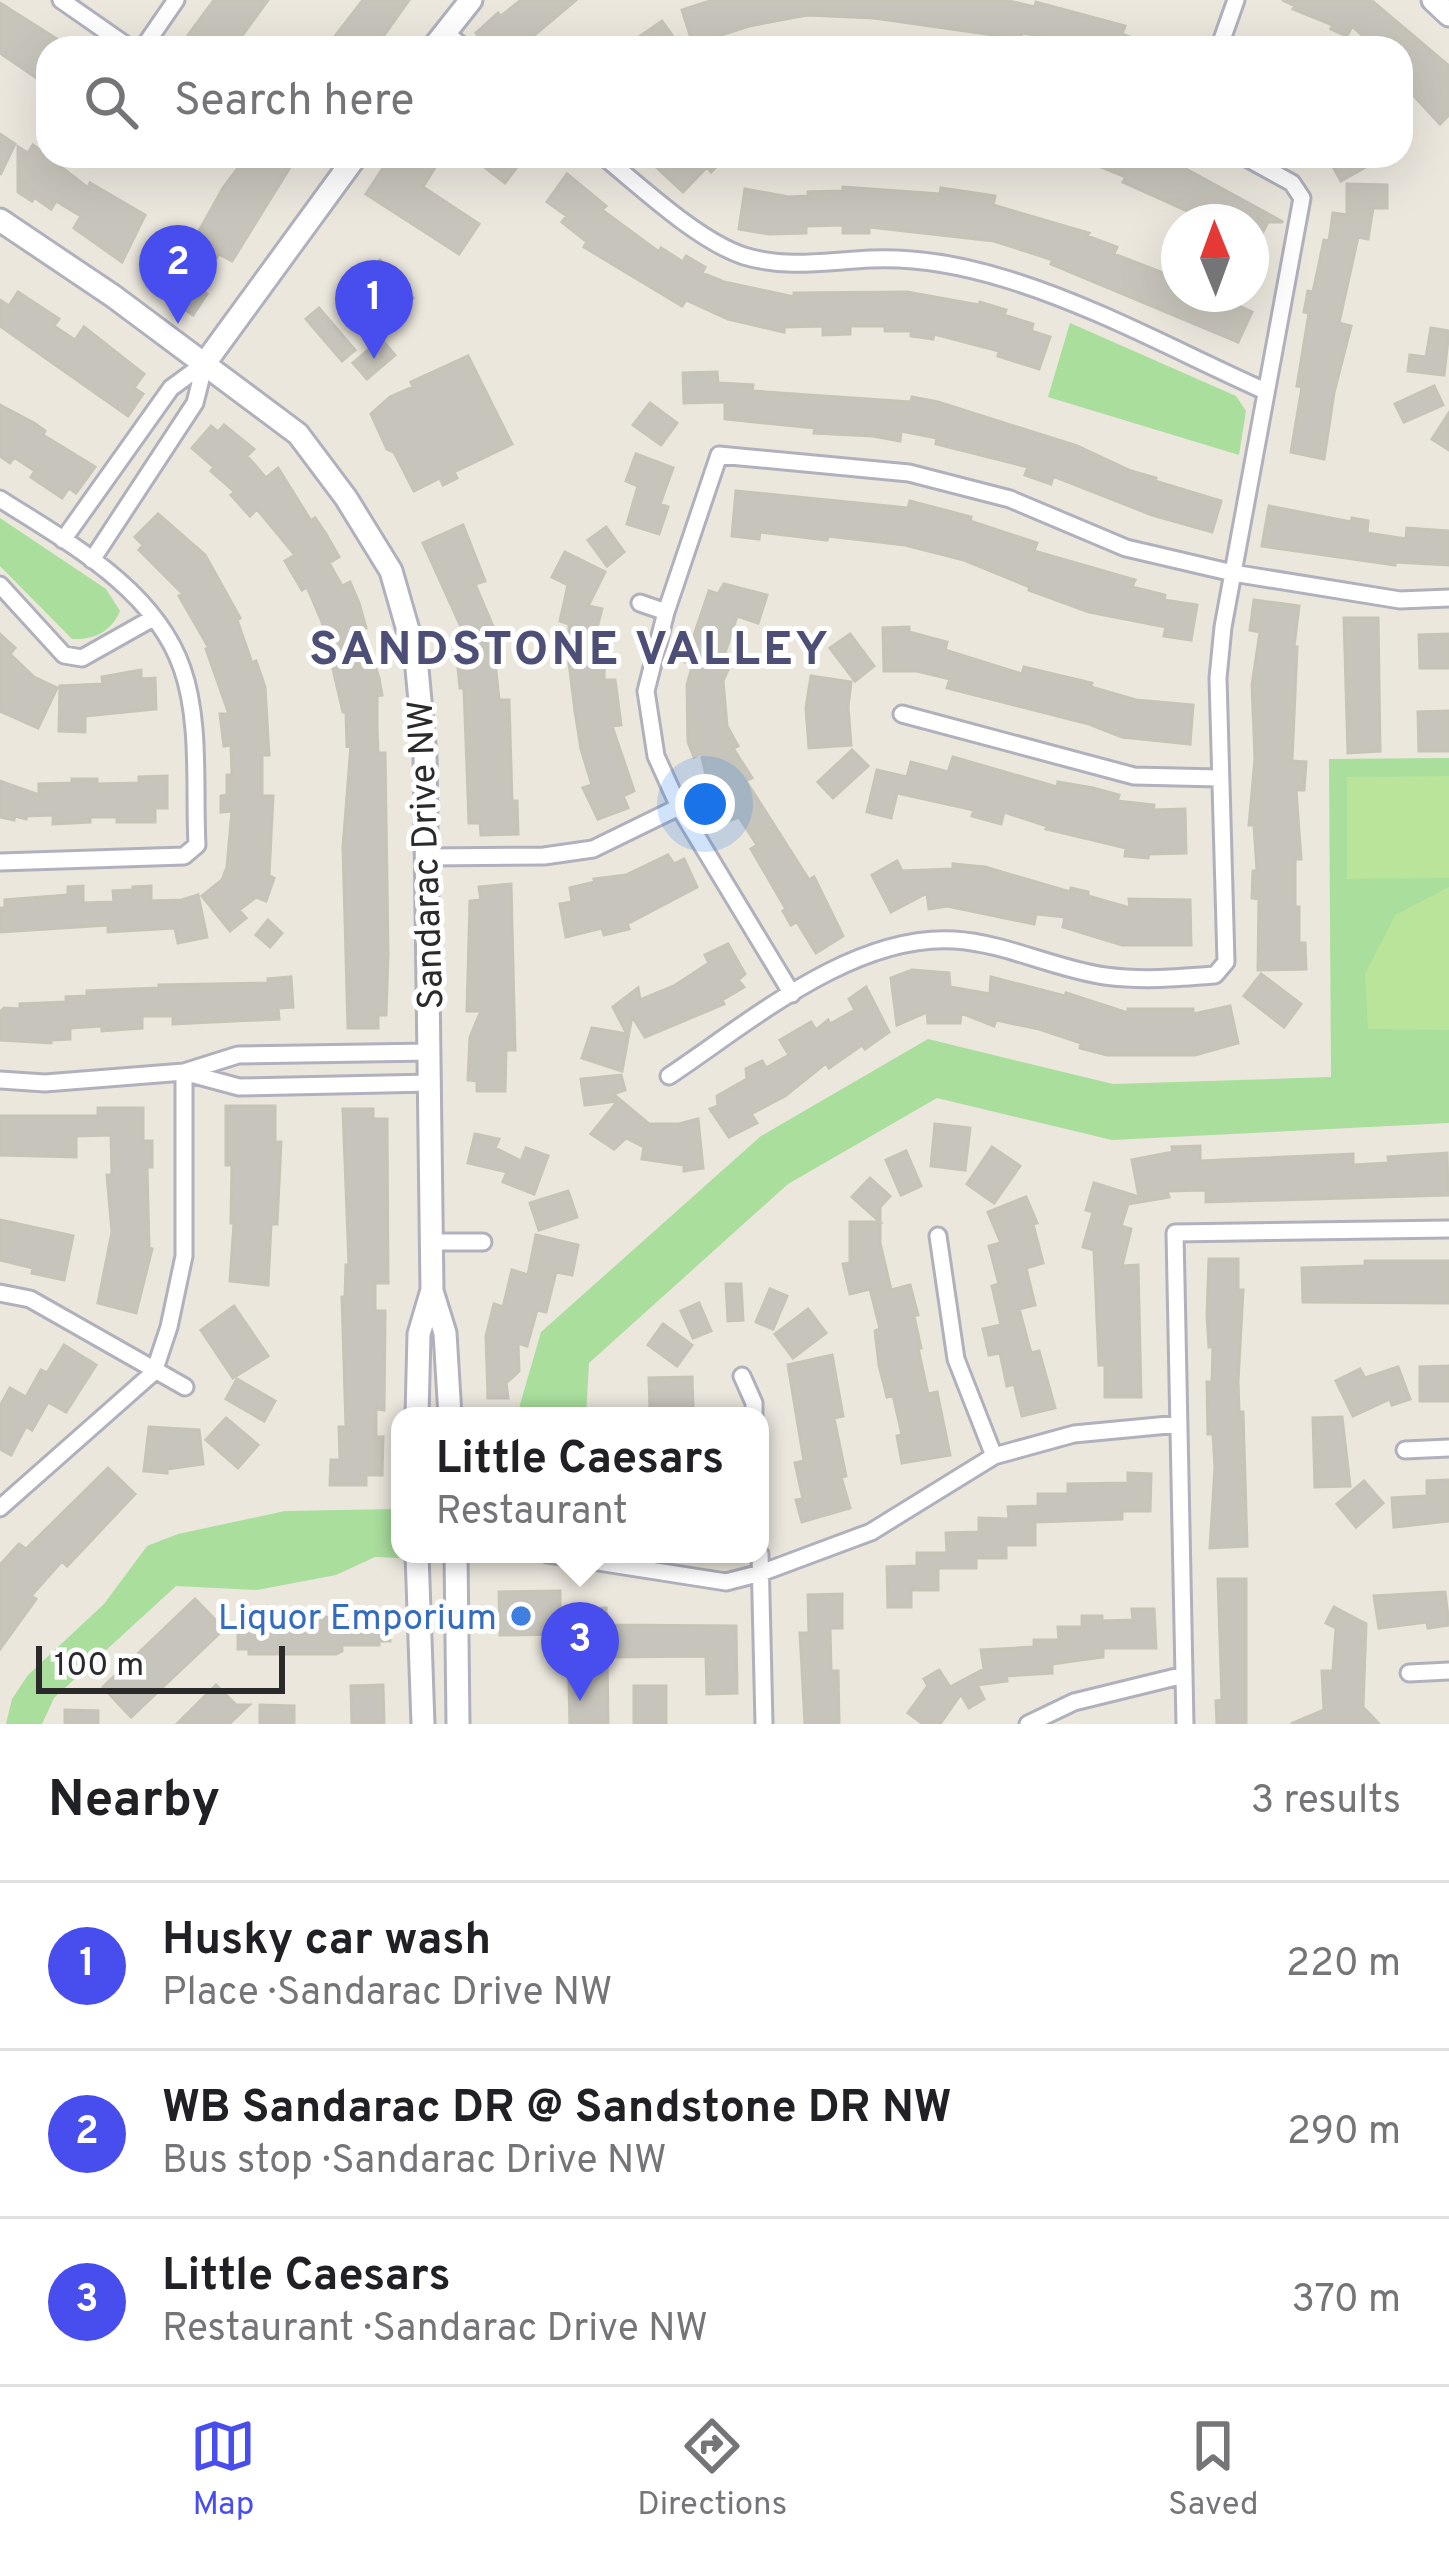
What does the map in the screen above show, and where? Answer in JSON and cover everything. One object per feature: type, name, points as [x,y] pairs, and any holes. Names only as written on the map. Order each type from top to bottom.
[{"type":"street","points":[[61,0],[113,36]]},
{"type":"street","points":[[151,36],[176,0]]},
{"type":"street","points":[[442,36],[471,0]]},
{"type":"street","points":[[1224,36],[1236,0]]},
{"type":"street","points":[[1433,0],[1449,15]]},
{"type":"street","points":[[63,540],[171,388],[205,363],[347,168]]},
{"type":"street","points":[[623,168],[698,230],[742,256],[791,265],[898,260],[1005,278],[1265,391]]},
{"type":"street","points":[[670,1076],[792,994],[892,945],[955,940],[1104,976],[1160,980],[1215,975],[1226,962],[1218,678],[1265,391],[1303,198],[1292,183],[1265,168]]},
{"type":"street","name":"Sandarac Drive NW","points":[[0,220],[298,434],[346,498],[391,571],[416,658],[425,754],[432,1290],[419,1334],[417,1407]]},
{"type":"street","points":[[92,560],[195,403],[205,363]]},
{"type":"street","points":[[792,994],[679,807],[656,756],[646,691],[666,612],[719,455],[909,473],[1010,499],[1126,548],[1234,573],[1400,600],[1449,598]]},
{"type":"street","points":[[0,499],[125,585],[153,618],[182,666],[190,707],[196,845],[184,856],[0,862]]},
{"type":"street","points":[[0,585],[64,655],[82,658],[153,618]]},
{"type":"street","points":[[640,603],[666,612]]},
{"type":"street","points":[[902,714],[1134,776],[1220,778]]},
{"type":"street","points":[[428,857],[544,856],[593,849],[679,807]]},
{"type":"street","points":[[0,1080],[45,1083],[184,1072],[238,1055],[430,1052]]},
{"type":"street","points":[[184,1072],[239,1087],[431,1083]]},
{"type":"street","points":[[0,1508],[154,1372],[184,1256],[184,1072]]},
{"type":"street","points":[[1185,1724],[1175,1233],[1449,1229]]},
{"type":"street","points":[[938,1236],[956,1359],[994,1456]]},
{"type":"street","points":[[432,1242],[483,1242]]},
{"type":"street","name":"Sandarac Drive NW","points":[[432,1290],[445,1333],[449,1407]]},
{"type":"street","points":[[0,1293],[30,1299],[185,1388]]},
{"type":"street","points":[[742,1376],[754,1407]]},
{"type":"street","points":[[605,1563],[726,1582],[871,1532],[994,1456],[1074,1434],[1179,1424]]},
{"type":"street","points":[[1406,1450],[1449,1448]]},
{"type":"street","points":[[417,1563],[423,1724]]},
{"type":"street","points":[[454,1563],[458,1724]]},
{"type":"street","points":[[760,1563],[764,1724]]},
{"type":"street","points":[[1409,1672],[1449,1671]]},
{"type":"street","points":[[1028,1724],[1074,1702],[1184,1676]]},
{"type":"green space","points":[[1070,323],[1236,396],[1246,411],[1239,455],[1048,397]]},
{"type":"green space","points":[[0,518],[106,589],[120,611],[112,624],[94,636],[72,639],[0,566]]},
{"type":"green space","points":[[1449,758],[1449,1123],[1112,1140],[937,1098],[788,1184],[589,1363],[587,1407],[519,1407],[541,1332],[761,1136],[928,1039],[1113,1084],[1331,1077],[1329,759]]},
{"type":"green space","points":[[1449,776],[1449,878],[1347,879],[1347,777]]},
{"type":"green space","points":[[1449,887],[1449,1030],[1368,1029],[1365,974],[1395,915]]},
{"type":"green space","points":[[391,1509],[391,1558],[375,1557],[336,1575],[257,1590],[176,1586],[54,1698],[42,1724],[6,1724],[12,1699],[28,1675],[104,1604],[147,1546],[178,1534],[285,1511]]},
{"type":"building","points":[[214,0],[268,0],[242,36],[187,36]]},
{"type":"building","points":[[363,0],[409,0],[384,36],[335,36]]},
{"type":"building","points":[[521,0],[576,0],[533,36],[476,33],[498,13],[501,16]]},
{"type":"building","points":[[713,0],[1009,1],[1035,7],[1036,2],[1125,26],[1122,34],[1127,36],[1000,36],[874,18],[807,15],[718,36],[690,36],[682,10]]},
{"type":"building","points":[[1282,0],[1371,0],[1449,66],[1449,115],[1440,124],[1413,95],[1413,36],[1363,36],[1352,26],[1347,36],[1293,9]]},
{"type":"building","points":[[0,3],[52,36],[36,36],[36,78],[0,53]]},
{"type":"building","points":[[662,21],[673,36],[640,36]]},
{"type":"building","points":[[0,134],[15,144],[0,175]]},
{"type":"building","points":[[33,145],[36,147],[36,168],[62,168],[88,188],[90,183],[145,215],[122,262],[74,228],[81,216],[56,201],[51,209],[18,192],[18,147],[28,153]]},
{"type":"building","points":[[238,168],[290,168],[232,261],[219,254],[197,288],[207,294],[193,315],[152,288],[165,267],[177,275]]},
{"type":"building","points":[[383,168],[435,168],[423,187],[479,224],[459,254],[366,194]]},
{"type":"building","points":[[486,168],[516,168],[505,183]]},
{"type":"building","points":[[657,168],[706,168],[683,192]]},
{"type":"building","points":[[1104,168],[1184,168],[1250,204],[1172,204],[1123,182],[1126,177]]},
{"type":"building","points":[[1334,168],[1364,168],[1341,181]]},
{"type":"building","points":[[567,174],[606,206],[602,210],[659,252],[661,248],[683,262],[686,256],[705,267],[702,273],[724,282],[794,297],[794,293],[907,292],[1006,310],[1004,315],[1033,324],[1031,331],[1050,337],[1039,369],[998,356],[999,351],[934,334],[933,339],[911,336],[911,331],[885,331],[885,326],[850,326],[850,334],[823,335],[823,326],[784,327],[784,332],[728,319],[686,300],[682,306],[584,247],[587,242],[562,222],[567,216],[547,202]]},
{"type":"building","points":[[1347,184],[1387,185],[1387,208],[1373,208],[1368,239],[1358,237],[1339,323],[1351,326],[1324,459],[1291,452],[1302,387],[1297,386],[1308,291],[1313,292],[1333,213],[1347,215]]},
{"type":"building","points":[[843,187],[940,194],[941,188],[995,196],[993,205],[1089,233],[1087,236],[1117,247],[1114,254],[1161,272],[1161,310],[1051,264],[1053,260],[994,241],[869,227],[869,233],[843,233],[843,225],[806,226],[806,233],[739,229],[745,189],[789,197],[843,191]]},
{"type":"building","points":[[380,260],[413,298],[381,325],[348,288]]},
{"type":"building","points":[[18,292],[59,319],[54,326],[75,340],[84,327],[144,374],[134,388],[143,394],[128,416],[0,326],[0,300],[9,306]]},
{"type":"building","points":[[319,308],[355,350],[342,361],[306,319]]},
{"type":"building","points":[[1166,312],[1252,312],[1238,342]]},
{"type":"building","points":[[1431,328],[1449,331],[1444,375],[1408,371],[1410,355],[1426,357]]},
{"type":"building","points":[[381,339],[395,355],[367,379],[353,363]]},
{"type":"building","points":[[468,356],[512,444],[454,472],[457,478],[443,485],[440,478],[414,491],[371,414],[390,397],[413,387],[411,382]]},
{"type":"building","points":[[717,372],[718,383],[753,385],[752,391],[938,402],[1077,446],[1155,481],[1221,501],[1212,532],[1152,515],[1053,476],[1051,484],[1025,475],[1028,467],[936,444],[937,438],[901,431],[900,441],[814,433],[815,428],[725,419],[725,402],[684,403],[683,373]]},
{"type":"building","points":[[1434,386],[1443,405],[1404,422],[1395,404]]},
{"type":"building","points":[[650,403],[677,423],[661,445],[633,425]]},
{"type":"building","points":[[0,405],[95,467],[76,493],[69,488],[62,498],[31,477],[35,471],[14,457],[10,463],[0,456]]},
{"type":"building","points":[[1449,413],[1449,450],[1432,439]]},
{"type":"building","points":[[224,425],[254,449],[247,456],[266,478],[278,468],[311,521],[315,518],[326,534],[339,557],[329,563],[342,586],[350,582],[359,603],[366,628],[354,631],[361,655],[371,653],[379,678],[382,695],[377,696],[377,728],[378,753],[385,753],[388,954],[386,1015],[378,1015],[378,1028],[348,1028],[343,847],[351,745],[347,746],[346,712],[322,622],[307,587],[302,590],[285,561],[295,555],[257,509],[250,516],[231,495],[235,492],[211,471],[214,467],[192,448],[211,426],[218,432]]},
{"type":"building","points":[[636,454],[673,468],[660,504],[668,507],[659,534],[627,524],[638,486],[626,481]]},
{"type":"building","points":[[736,491],[908,508],[910,501],[971,517],[970,521],[1037,543],[1034,551],[1135,580],[1132,587],[1165,595],[1164,600],[1197,605],[1191,640],[1164,636],[1166,627],[1089,612],[964,560],[905,545],[760,532],[759,539],[732,536]]},
{"type":"building","points":[[1269,506],[1368,521],[1367,533],[1406,539],[1407,528],[1449,531],[1449,565],[1395,565],[1262,546]]},
{"type":"building","points":[[158,514],[205,555],[240,618],[252,663],[256,661],[265,687],[269,755],[262,755],[262,796],[273,796],[269,876],[274,878],[266,901],[256,897],[239,910],[246,918],[230,931],[202,896],[222,880],[227,867],[232,811],[221,812],[221,796],[227,795],[227,775],[232,775],[231,745],[224,746],[220,714],[229,714],[209,648],[179,596],[183,594],[139,550],[143,545],[135,537]]},
{"type":"building","points":[[463,525],[485,581],[475,584],[503,650],[494,652],[499,700],[509,700],[512,801],[517,801],[518,834],[481,835],[480,823],[469,823],[464,688],[460,688],[458,668],[469,667],[461,640],[466,638],[423,543]]},
{"type":"building","points":[[606,527],[624,552],[607,566],[588,540]]},
{"type":"building","points":[[565,552],[605,572],[588,606],[602,609],[595,635],[605,635],[604,680],[615,680],[621,725],[612,726],[634,791],[623,796],[628,808],[598,819],[583,788],[592,785],[575,711],[569,624],[560,621],[568,585],[552,577]]},
{"type":"building","points":[[724,584],[767,595],[758,623],[737,616],[722,662],[730,665],[723,681],[727,726],[738,746],[733,748],[752,778],[746,781],[809,880],[814,877],[843,936],[816,953],[797,922],[791,925],[751,849],[757,845],[739,817],[729,821],[709,788],[701,753],[694,757],[688,742],[687,685],[693,664],[685,662],[709,591],[718,594]]},
{"type":"building","points":[[1254,600],[1299,606],[1292,761],[1306,762],[1304,790],[1296,790],[1301,859],[1295,859],[1295,907],[1299,907],[1299,943],[1305,943],[1306,969],[1258,970],[1259,899],[1252,898],[1253,871],[1257,871],[1254,825],[1249,825],[1255,759],[1252,685],[1260,632],[1250,630]]},
{"type":"building","points":[[1344,618],[1378,618],[1380,751],[1348,753]]},
{"type":"building","points":[[909,627],[909,632],[947,642],[945,650],[1022,674],[1024,667],[1092,683],[1091,687],[1136,700],[1193,705],[1190,744],[1122,737],[1089,724],[947,688],[950,679],[917,671],[884,671],[883,628]]},
{"type":"building","points":[[0,634],[15,648],[10,654],[34,677],[57,688],[38,728],[0,711]]},
{"type":"building","points":[[850,634],[874,666],[855,681],[830,648]]},
{"type":"building","points":[[1449,634],[1449,668],[1420,668],[1419,635]]},
{"type":"building","points":[[141,670],[141,679],[155,678],[156,709],[85,716],[85,732],[59,731],[60,686],[103,684],[102,677]]},
{"type":"building","points":[[811,676],[851,682],[851,745],[809,748],[806,708]]},
{"type":"building","points":[[1449,711],[1449,751],[1419,751],[1418,712]]},
{"type":"building","points":[[852,750],[868,766],[833,798],[818,782]]},
{"type":"building","points":[[953,757],[1057,787],[1058,782],[1093,788],[1119,795],[1117,801],[1154,805],[1153,810],[1185,809],[1186,853],[1125,856],[1126,848],[1046,829],[1004,812],[1001,824],[972,816],[974,810],[897,793],[891,818],[867,812],[877,770],[907,777],[911,762],[948,772]]},
{"type":"building","points":[[167,776],[167,808],[155,808],[155,822],[90,817],[90,822],[53,824],[53,815],[0,817],[0,781],[39,795],[39,784],[72,783],[72,779],[139,783],[139,777]]},
{"type":"building","points":[[668,855],[674,864],[684,859],[697,887],[627,924],[629,929],[604,935],[602,928],[566,937],[560,904],[572,902],[570,888],[626,875]]},
{"type":"building","points":[[897,861],[902,871],[953,869],[953,864],[985,867],[1070,892],[1071,888],[1088,892],[1088,896],[1130,908],[1129,899],[1190,900],[1191,945],[1122,945],[1063,927],[1065,917],[1036,914],[1034,924],[947,906],[929,909],[927,893],[891,912],[872,875]]},
{"type":"building","points":[[511,884],[515,1050],[506,1050],[505,1091],[477,1091],[477,1081],[468,1080],[470,1037],[481,1011],[467,1011],[470,901],[481,900],[479,887]]},
{"type":"building","points":[[83,886],[83,903],[114,902],[113,891],[133,887],[151,886],[151,901],[198,895],[207,937],[178,943],[175,928],[108,932],[108,925],[0,932],[0,908],[5,908],[5,900],[68,895],[68,887]]},
{"type":"building","points":[[268,920],[282,933],[270,947],[256,935]]},
{"type":"building","points":[[728,944],[745,974],[738,980],[744,987],[722,1000],[724,1004],[645,1037],[632,1016],[622,1071],[582,1058],[592,1028],[627,1034],[613,1007],[638,988],[640,1000],[674,986],[709,963],[705,955]]},
{"type":"building","points":[[912,970],[949,973],[950,987],[990,994],[991,977],[1128,1013],[1128,1009],[1193,1009],[1193,1014],[1230,1006],[1238,1043],[1195,1055],[1107,1055],[1039,1029],[996,1020],[994,1026],[961,1013],[960,1023],[928,1023],[927,1012],[897,1025],[891,978]]},
{"type":"building","points":[[1261,974],[1301,1004],[1284,1027],[1244,996]]},
{"type":"building","points":[[291,977],[293,1007],[278,1008],[279,1019],[173,1024],[173,1016],[142,1016],[142,1028],[70,1028],[70,1039],[51,1043],[0,1040],[0,1012],[20,1009],[20,1004],[66,1002],[66,997],[87,996],[87,991],[268,983],[268,979]]},
{"type":"building","points":[[866,987],[889,1032],[829,1068],[826,1063],[785,1096],[751,1114],[757,1123],[729,1137],[710,1109],[718,1106],[717,1096],[747,1079],[746,1069],[762,1061],[766,1068],[789,1055],[780,1040],[811,1022],[816,1030],[855,1010],[849,999]]},
{"type":"building","points":[[621,1075],[625,1090],[613,1094],[649,1124],[698,1119],[703,1168],[684,1171],[684,1165],[642,1159],[644,1147],[626,1138],[614,1149],[591,1134],[618,1101],[585,1105],[581,1079]]},
{"type":"building","points":[[226,1106],[275,1106],[275,1142],[281,1142],[268,1285],[230,1281],[234,1223],[232,1165],[226,1165]]},
{"type":"building","points":[[98,1108],[143,1108],[143,1141],[152,1141],[152,1167],[147,1167],[152,1249],[136,1313],[98,1303],[112,1232],[107,1175],[112,1175],[111,1135],[76,1136],[76,1157],[0,1155],[0,1116],[98,1116]]},
{"type":"building","points":[[343,1109],[373,1109],[373,1119],[387,1119],[388,1283],[375,1283],[375,1311],[385,1311],[384,1410],[376,1409],[376,1437],[383,1437],[382,1475],[366,1475],[366,1485],[330,1485],[331,1460],[340,1460],[339,1427],[346,1427],[342,1297],[349,1265]]},
{"type":"building","points":[[935,1124],[970,1128],[965,1170],[931,1166]]},
{"type":"building","points":[[475,1134],[499,1139],[495,1148],[521,1161],[526,1148],[548,1156],[534,1194],[503,1182],[507,1172],[468,1163]]},
{"type":"building","points":[[1200,1146],[1200,1161],[1353,1154],[1353,1165],[1447,1153],[1448,1195],[1206,1202],[1206,1190],[1167,1191],[1169,1197],[1128,1204],[1121,1226],[1131,1229],[1122,1266],[1138,1265],[1141,1397],[1105,1397],[1094,1250],[1083,1247],[1093,1212],[1086,1210],[1094,1183],[1139,1197],[1132,1160],[1173,1152],[1172,1147]]},
{"type":"building","points":[[992,1147],[1020,1166],[994,1203],[967,1184]]},
{"type":"building","points":[[906,1151],[921,1186],[901,1195],[886,1160]]},
{"type":"building","points":[[870,1178],[890,1196],[880,1207],[880,1222],[852,1197]]},
{"type":"building","points":[[568,1191],[577,1217],[539,1230],[530,1203]]},
{"type":"building","points":[[1026,1197],[1037,1223],[1033,1224],[1043,1263],[1026,1268],[1035,1305],[1019,1309],[1031,1353],[1039,1351],[1055,1408],[1022,1416],[1014,1384],[1007,1386],[1000,1353],[989,1355],[983,1329],[1001,1325],[992,1286],[999,1284],[989,1246],[1001,1243],[988,1212]]},
{"type":"building","points":[[0,1220],[73,1236],[64,1280],[0,1260]]},
{"type":"building","points":[[850,1222],[880,1222],[891,1290],[910,1285],[928,1394],[937,1392],[950,1455],[902,1463],[897,1436],[902,1435],[893,1395],[887,1397],[879,1365],[875,1331],[880,1329],[870,1289],[850,1294],[843,1264],[850,1263]]},
{"type":"building","points":[[536,1235],[578,1245],[572,1275],[556,1272],[546,1312],[537,1310],[527,1346],[518,1343],[519,1371],[506,1383],[508,1398],[488,1398],[486,1336],[494,1304],[503,1307],[512,1270],[528,1275]]},
{"type":"building","points":[[1209,1259],[1238,1259],[1238,1290],[1243,1290],[1238,1382],[1247,1546],[1210,1548],[1215,1467],[1213,1434],[1208,1434],[1207,1382],[1212,1382],[1213,1347],[1209,1347],[1207,1315]]},
{"type":"building","points":[[1365,1261],[1449,1261],[1449,1303],[1303,1302],[1302,1268],[1365,1266]]},
{"type":"building","points":[[726,1284],[741,1284],[743,1320],[728,1321]]},
{"type":"building","points":[[770,1289],[787,1296],[773,1329],[756,1322]]},
{"type":"building","points":[[699,1303],[711,1331],[693,1338],[681,1311]]},
{"type":"building","points":[[234,1306],[268,1356],[233,1378],[201,1330]]},
{"type":"building","points":[[808,1309],[826,1333],[793,1358],[775,1334]]},
{"type":"building","points":[[663,1324],[692,1345],[677,1366],[648,1345]]},
{"type":"building","points":[[64,1345],[96,1365],[66,1412],[48,1402],[32,1430],[26,1426],[11,1455],[0,1449],[0,1406],[10,1388],[26,1397],[41,1370],[47,1373]]},
{"type":"building","points":[[832,1355],[843,1416],[834,1418],[850,1508],[802,1522],[796,1500],[803,1499],[795,1463],[804,1461],[788,1365]]},
{"type":"building","points":[[1449,1366],[1449,1401],[1420,1401],[1420,1367]]},
{"type":"building","points":[[1398,1367],[1410,1399],[1392,1405],[1390,1399],[1353,1416],[1336,1381],[1360,1369],[1365,1378]]},
{"type":"building","points":[[692,1377],[693,1407],[650,1407],[649,1378]]},
{"type":"building","points":[[237,1379],[275,1401],[264,1421],[226,1399]]},
{"type":"building","points":[[1342,1417],[1350,1486],[1315,1487],[1313,1418]]},
{"type":"building","points":[[226,1418],[258,1445],[238,1468],[206,1440]]},
{"type":"building","points":[[149,1427],[199,1430],[203,1464],[167,1469],[167,1473],[144,1471]]},
{"type":"building","points":[[108,1468],[135,1494],[67,1566],[62,1561],[31,1596],[36,1599],[0,1649],[0,1565],[19,1544],[26,1549]]},
{"type":"building","points":[[1128,1473],[1151,1474],[1150,1511],[1122,1511],[1122,1519],[1035,1522],[1035,1545],[1006,1545],[1006,1558],[976,1558],[976,1568],[938,1568],[938,1590],[911,1590],[911,1607],[888,1607],[887,1567],[917,1566],[917,1553],[947,1553],[946,1533],[979,1532],[979,1518],[1009,1519],[1008,1507],[1038,1506],[1038,1494],[1068,1494],[1068,1484],[1128,1483]]},
{"type":"building","points":[[1449,1480],[1449,1521],[1394,1527],[1392,1498],[1427,1496],[1427,1481]]},
{"type":"building","points":[[1364,1481],[1383,1503],[1356,1527],[1337,1504]]},
{"type":"building","points":[[1218,1579],[1246,1579],[1246,1724],[1217,1724],[1216,1701],[1222,1700]]},
{"type":"building","points":[[560,1591],[560,1609],[606,1608],[606,1625],[736,1626],[737,1693],[707,1694],[706,1656],[607,1657],[608,1724],[570,1724],[564,1634],[500,1635],[499,1592]]},
{"type":"building","points":[[1445,1592],[1449,1625],[1428,1628],[1427,1622],[1379,1628],[1374,1596]]},
{"type":"building","points":[[842,1594],[842,1628],[830,1628],[831,1671],[838,1671],[839,1724],[805,1724],[800,1633],[809,1633],[808,1595]]},
{"type":"building","points":[[195,1599],[224,1629],[131,1717],[103,1687]]},
{"type":"building","points":[[1334,1607],[1366,1624],[1363,1707],[1379,1724],[1291,1724],[1324,1710],[1322,1671],[1333,1671],[1336,1628],[1326,1623]]},
{"type":"building","points":[[389,1609],[390,1641],[379,1641],[379,1645],[342,1645],[336,1654],[249,1654],[249,1649],[238,1649],[238,1618],[341,1617],[341,1610]]},
{"type":"building","points":[[1132,1609],[1154,1609],[1156,1648],[1103,1648],[1103,1657],[1052,1664],[1052,1673],[1006,1676],[1007,1681],[977,1685],[984,1699],[969,1708],[961,1694],[940,1724],[923,1724],[908,1713],[928,1686],[924,1679],[939,1670],[950,1687],[984,1669],[981,1650],[1034,1647],[1034,1640],[1059,1640],[1058,1627],[1082,1627],[1082,1616],[1133,1620]]},
{"type":"building","points":[[216,1685],[236,1705],[249,1705],[229,1724],[177,1724]]},
{"type":"building","points":[[383,1685],[384,1724],[352,1724],[351,1686]]},
{"type":"building","points":[[634,1686],[666,1686],[666,1724],[634,1724]]},
{"type":"building","points":[[260,1705],[294,1706],[294,1724],[260,1724]]},
{"type":"building","points":[[65,1710],[98,1711],[98,1724],[65,1724]]},
{"type":"place","name":"WB Sandarac DR @ Sandstone DR NW","points":[[178,324]]},
{"type":"place","name":"Husky car wash","points":[[374,359]]},
{"type":"place","name":"Liquor Emporium","points":[[521,1616]]},
{"type":"place","name":"Little Caesars","points":[[580,1701]]},
{"type":"district","name":"SANDSTONE VALLEY","points":[[570,647]]}]
